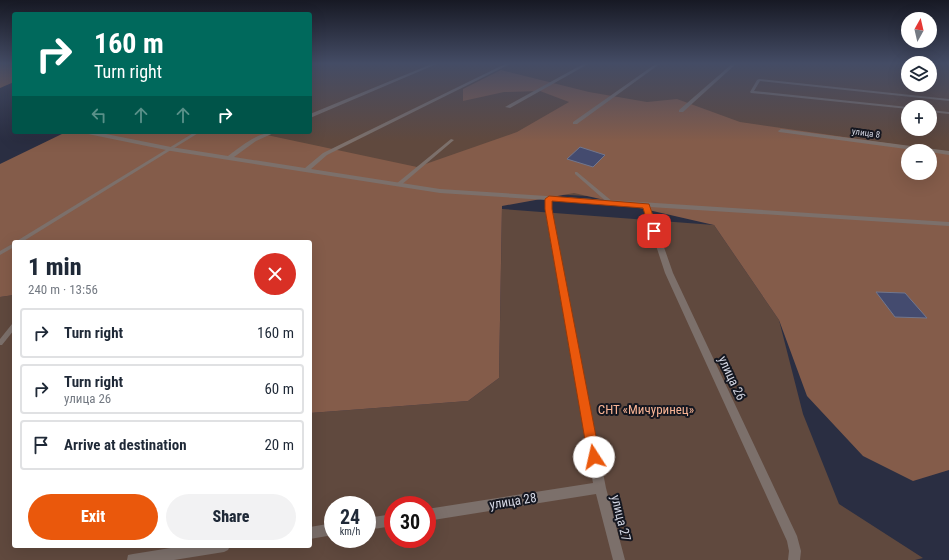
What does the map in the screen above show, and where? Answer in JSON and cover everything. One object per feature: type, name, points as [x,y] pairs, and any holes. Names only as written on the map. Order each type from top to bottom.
[{"type":"street","points":[[312,115],[374,89]]},
{"type":"street","points":[[306,170],[325,154],[457,89]]},
{"type":"street","points":[[508,107],[540,89]]},
{"type":"street","points":[[575,123],[622,89]]},
{"type":"street","points":[[681,111],[705,89]]},
{"type":"street","name":"улица 8","points":[[782,130],[949,153]]},
{"type":"street","points":[[98,134],[171,149],[440,191],[646,206],[949,224]]},
{"type":"street","points":[[229,158],[254,140],[268,134]]},
{"type":"street","name":"улица 27","points":[[549,199],[548,209],[600,488],[619,560]]},
{"type":"street","name":"улица 26","points":[[646,206],[669,273],[793,540],[796,551],[794,560]]},
{"type":"street","name":"улица 28","points":[[436,514],[600,488]]},
{"type":"street","points":[[312,533],[324,531]]},
{"type":"street","points":[[133,560],[211,548]]},
{"type":"lane","points":[[754,89],[752,92],[901,107]]},
{"type":"lane","points":[[846,89],[949,100]]},
{"type":"lane","points":[[937,112],[949,113]]},
{"type":"lane","points":[[21,240],[195,134]]},
{"type":"lane","points":[[398,185],[452,140]]},
{"type":"lane","points":[[576,173],[611,203]]},
{"type":"lane","points":[[0,253],[12,246]]},
{"type":"lane","points":[[0,343],[12,328]]},
{"type":"green space","points":[[312,89],[901,89],[901,92],[937,92],[937,89],[949,89],[949,218],[473,189],[200,134],[312,134]]},
{"type":"green space","name":"СНТ «Мичуринец»","points":[[502,209],[714,225],[779,320],[803,414],[839,504],[923,558],[915,560],[0,560],[0,297],[12,295],[12,548],[312,548],[312,413],[468,401],[499,378]]},
{"type":"shaded area","points":[[463,89],[578,89],[647,102],[677,99],[740,122],[901,145],[901,180],[937,180],[937,150],[949,152],[949,470],[913,481],[863,456],[807,396],[779,320],[714,225],[574,193],[502,206],[499,378],[468,401],[312,413],[312,240],[12,240],[12,295],[0,297],[0,164],[62,134],[262,134],[417,167],[517,132],[569,102],[540,91],[504,92],[463,101]]},
{"type":"building","points":[[580,147],[605,155],[593,167],[567,159]]},
{"type":"building","points":[[876,292],[905,293],[927,318],[895,317]]},
{"type":"route","points":[[594,457],[548,209],[549,199],[646,206],[654,231]]}]
